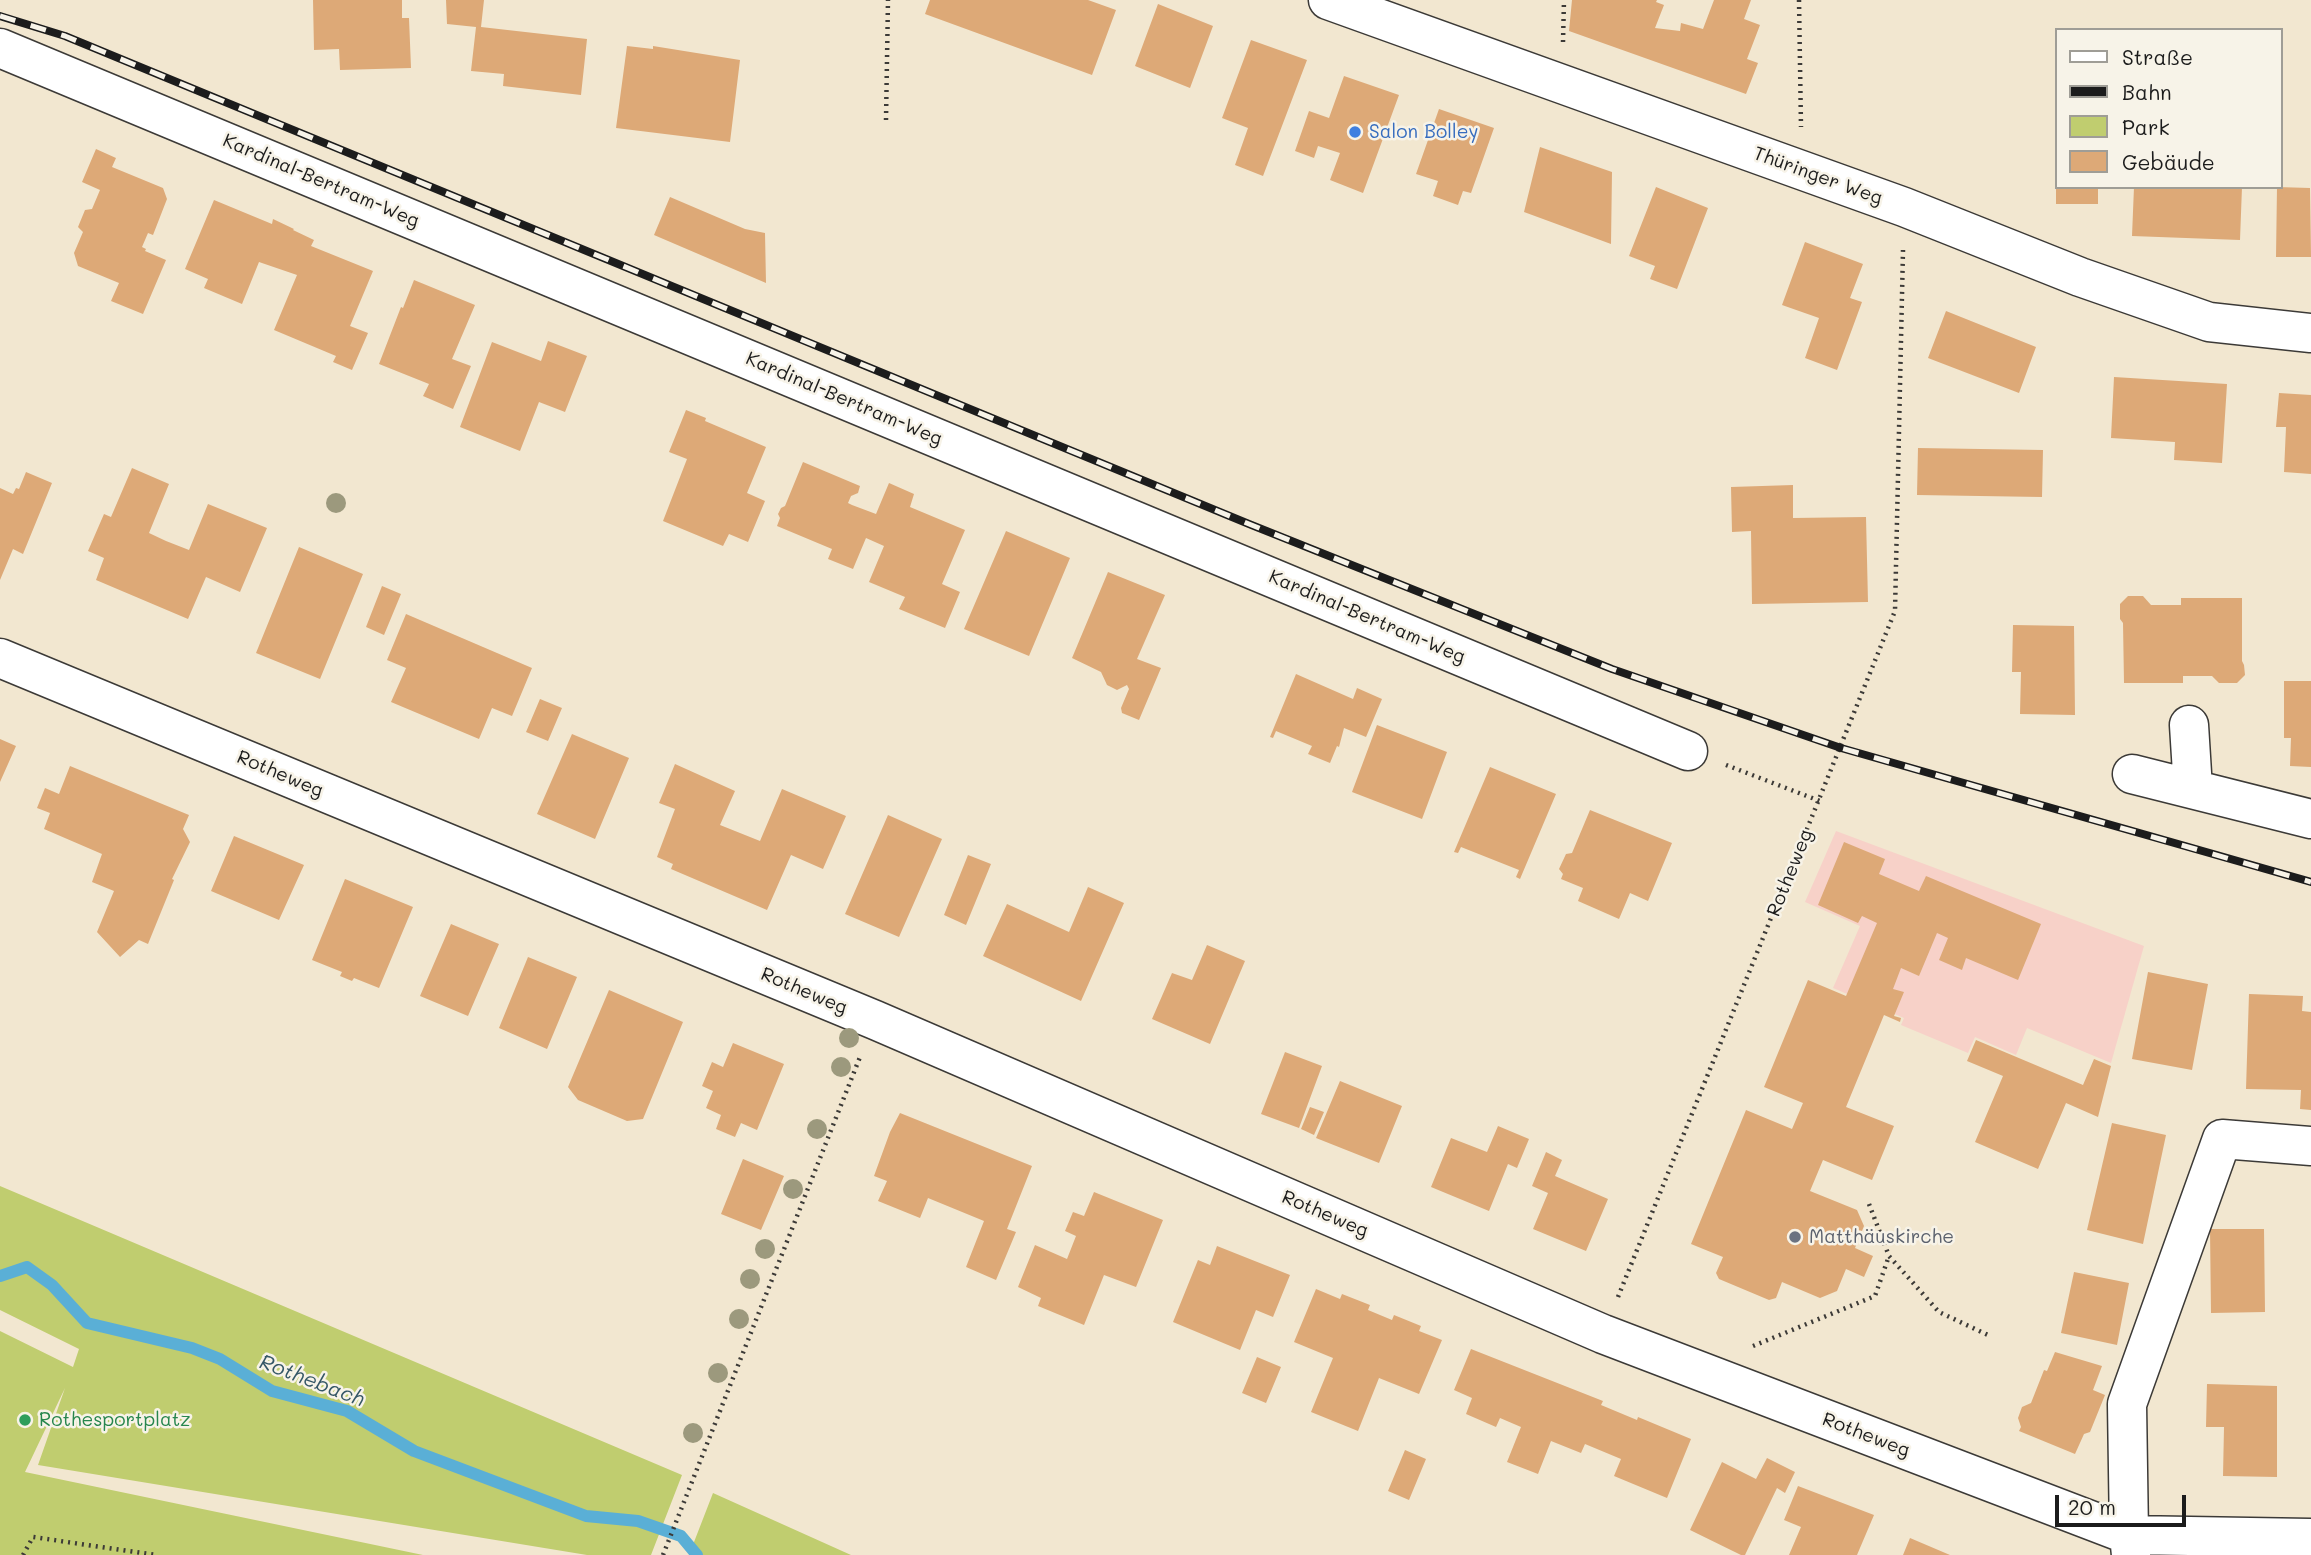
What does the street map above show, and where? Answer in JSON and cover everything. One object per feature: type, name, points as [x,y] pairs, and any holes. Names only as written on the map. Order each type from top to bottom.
[{"type":"street","name":"Thüringer Weg","points":[[1328,0],[1904,207],[2080,277],[2209,322],[2311,332]]},
{"type":"street","name":"Kardinal-Bertram-Weg","points":[[0,48],[1688,751]]},
{"type":"street","name":"Rotheweg","points":[[0,658],[875,1020],[1604,1334],[1730,1382],[2130,1545],[2311,1538]]},
{"type":"street","points":[[2189,725],[2193,789]]},
{"type":"street","points":[[2132,774],[2311,819]]},
{"type":"street","points":[[2130,1545],[2127,1404],[2222,1139],[2311,1146]]},
{"type":"path","points":[[886,120],[888,0]]},
{"type":"path","points":[[1799,0],[1802,170]]},
{"type":"path","name":"Rotheweg","points":[[1604,1334],[1895,611],[1904,207]]},
{"type":"path","points":[[1688,751],[1819,802]]},
{"type":"path","points":[[663,1555],[875,1020]]},
{"type":"path","points":[[1869,1204],[1889,1256],[1939,1312],[1990,1336]]},
{"type":"path","points":[[1730,1382],[1744,1349],[1875,1296],[1889,1256]]},
{"type":"path","points":[[23,1555],[33,1537],[156,1555]]},
{"type":"shaded area","points":[[1836,831],[2144,946],[2111,1063],[2027,1028],[2016,1055],[1975,1037],[1968,1053],[1901,1025],[1904,1018],[1833,988],[1860,926],[1805,902]]},
{"type":"green space","points":[[0,1186],[682,1475],[651,1555],[587,1555],[38,1465],[65,1388],[25,1472],[423,1555],[0,1555],[0,1331],[73,1367],[79,1349],[0,1310]]},
{"type":"green space","points":[[713,1493],[851,1555],[689,1555]]},
{"type":"building","points":[[313,0],[402,0],[402,18],[409,18],[411,68],[340,70],[339,49],[314,50]]},
{"type":"building","points":[[446,0],[484,0],[481,27],[587,39],[581,95],[503,86],[504,74],[471,71],[476,27],[447,24]]},
{"type":"building","points":[[930,0],[1088,0],[1116,10],[1092,75],[925,14]]},
{"type":"building","points":[[1572,0],[1657,0],[1656,2],[1664,5],[1655,28],[1680,31],[1681,23],[1703,29],[1714,0],[1751,0],[1744,19],[1760,25],[1747,59],[1758,63],[1746,94],[1569,31]]},
{"type":"building","points":[[1158,4],[1213,26],[1190,88],[1135,66]]},
{"type":"building","points":[[1251,40],[1307,60],[1263,176],[1235,165],[1248,128],[1222,118]]},
{"type":"building","points":[[627,46],[653,49],[653,46],[740,60],[730,142],[616,128]]},
{"type":"building","name":"Salon Bolley","points":[[1344,76],[1399,95],[1363,193],[1330,180],[1340,153],[1318,146],[1314,158],[1295,151],[1309,111],[1329,118]]},
{"type":"building","points":[[1439,109],[1494,128],[1471,193],[1463,191],[1458,205],[1433,196],[1438,181],[1416,174]]},
{"type":"building","points":[[1540,147],[1612,172],[1611,244],[1524,212]]},
{"type":"building","points":[[96,149],[116,158],[112,167],[163,188],[167,199],[153,235],[148,233],[142,247],[166,260],[143,314],[111,301],[119,283],[78,266],[74,253],[83,232],[78,227],[85,210],[92,209],[100,190],[82,182]]},
{"type":"building","points":[[1656,187],[1708,208],[1677,289],[1650,279],[1655,266],[1629,256]]},
{"type":"building","points":[[2310,188],[2311,257],[2276,257],[2277,189]]},
{"type":"building","points":[[2056,189],[2098,189],[2098,204],[2056,204]]},
{"type":"building","points":[[2134,189],[2242,189],[2240,240],[2132,236]]},
{"type":"building","points":[[670,197],[745,229],[765,233],[766,283],[654,235]]},
{"type":"building","points":[[214,200],[272,224],[273,219],[314,240],[311,246],[373,271],[350,326],[368,333],[352,370],[333,362],[336,356],[274,330],[297,275],[259,262],[242,304],[204,288],[208,279],[185,269]]},
{"type":"building","points":[[1805,242],[1863,264],[1850,298],[1862,302],[1837,370],[1805,358],[1819,318],[1782,305]]},
{"type":"building","points":[[414,280],[475,305],[452,359],[471,366],[453,409],[423,396],[429,384],[379,364]]},
{"type":"building","points":[[1946,311],[2036,347],[2019,393],[1928,358]]},
{"type":"building","points":[[548,341],[587,356],[565,412],[539,402],[520,451],[460,427],[492,342],[541,361]]},
{"type":"building","points":[[2114,377],[2227,384],[2222,463],[2174,460],[2175,442],[2111,438]]},
{"type":"building","points":[[2279,393],[2311,395],[2311,474],[2284,472],[2286,427],[2276,427]]},
{"type":"building","points":[[686,410],[766,447],[747,493],[765,501],[748,542],[729,534],[723,546],[663,521],[687,459],[669,452]]},
{"type":"building","points":[[1918,448],[2043,450],[2042,497],[1917,495]]},
{"type":"building","points":[[803,462],[860,486],[858,493],[851,496],[848,503],[852,505],[876,514],[889,483],[914,494],[910,507],[965,530],[942,584],[960,592],[945,628],[899,609],[905,597],[869,582],[884,546],[866,538],[853,569],[828,559],[832,549],[777,526],[780,518],[778,514],[785,506]]},
{"type":"building","points":[[132,468],[169,484],[149,533],[166,541],[189,550],[208,504],[267,528],[240,592],[206,577],[188,619],[96,580],[104,558],[88,551],[104,514],[111,517]]},
{"type":"building","points":[[26,472],[52,483],[23,554],[13,549],[0,580],[0,488],[13,494],[16,488],[19,489]]},
{"type":"building","points":[[1793,485],[1793,518],[1866,517],[1868,602],[1752,604],[1751,531],[1732,532],[1731,487]]},
{"type":"building","points":[[1006,531],[1070,558],[1029,656],[964,629]]},
{"type":"building","points":[[299,547],[363,574],[320,679],[256,653]]},
{"type":"building","points":[[1108,572],[1165,595],[1137,659],[1161,668],[1139,720],[1122,713],[1121,708],[1129,689],[1127,685],[1117,690],[1107,685],[1101,672],[1072,658]]},
{"type":"building","points":[[382,586],[401,594],[384,635],[366,627]]},
{"type":"building","points":[[2128,596],[2143,596],[2151,605],[2181,605],[2181,598],[2242,598],[2242,661],[2245,675],[2237,683],[2219,683],[2212,676],[2183,676],[2183,683],[2124,683],[2120,604]]},
{"type":"building","points":[[406,614],[532,668],[512,716],[492,708],[479,739],[391,702],[406,668],[387,660]]},
{"type":"building","points":[[2013,625],[2074,626],[2075,715],[2020,714],[2021,672],[2012,672]]},
{"type":"building","points":[[1296,674],[1353,699],[1357,688],[1382,699],[1366,737],[1344,728],[1339,747],[1337,746],[1330,763],[1308,754],[1312,746],[1276,731],[1273,738],[1270,737]]},
{"type":"building","points":[[2284,681],[2311,681],[2311,767],[2290,766],[2291,738],[2284,738]]},
{"type":"building","points":[[540,699],[562,708],[548,741],[526,732]]},
{"type":"building","points":[[1377,725],[1447,752],[1422,819],[1352,792]]},
{"type":"building","points":[[572,734],[629,758],[595,839],[537,814]]},
{"type":"building","points":[[0,739],[16,746],[0,782]]},
{"type":"building","points":[[675,764],[735,791],[720,825],[760,841],[782,789],[846,816],[823,869],[791,855],[767,910],[671,869],[673,864],[657,857],[675,809],[659,803]]},
{"type":"building","points":[[70,766],[189,815],[183,829],[190,842],[172,879],[174,880],[148,944],[139,940],[120,957],[97,932],[114,891],[92,882],[102,854],[44,829],[50,813],[37,808],[45,788],[59,794]]},
{"type":"building","points":[[1490,767],[1556,794],[1520,879],[1516,877],[1519,870],[1461,847],[1458,853],[1454,852]]},
{"type":"building","points":[[1590,810],[1672,843],[1648,901],[1630,893],[1619,919],[1578,901],[1583,888],[1561,879],[1563,874],[1559,869],[1566,854],[1572,853]]},
{"type":"building","points":[[888,815],[942,839],[899,937],[845,914]]},
{"type":"building","points":[[234,836],[304,865],[279,920],[211,891]]},
{"type":"building","points":[[1844,842],[1885,859],[1879,874],[1919,891],[1926,876],[2041,924],[2018,980],[1966,958],[1962,970],[1939,960],[1948,938],[1937,933],[1919,976],[1901,968],[1893,989],[1904,992],[1894,1016],[1901,1018],[1900,1022],[1884,1015],[1846,1107],[1894,1126],[1872,1180],[1823,1160],[1810,1191],[1857,1210],[1864,1226],[1855,1248],[1873,1256],[1864,1277],[1846,1269],[1837,1291],[1820,1298],[1782,1282],[1776,1298],[1769,1300],[1719,1279],[1716,1273],[1723,1257],[1691,1244],[1746,1110],[1792,1129],[1803,1103],[1764,1087],[1808,980],[1846,996],[1877,923],[1862,916],[1858,923],[1818,905]]},
{"type":"building","points":[[968,855],[991,864],[966,925],[944,915]]},
{"type":"building","points":[[345,879],[413,907],[379,988],[354,978],[352,981],[340,976],[342,972],[312,960]]},
{"type":"building","points":[[1088,887],[1124,903],[1081,1001],[983,956],[1007,904],[1069,932]]},
{"type":"building","points":[[451,924],[499,944],[468,1016],[420,996]]},
{"type":"building","points":[[1207,945],[1245,961],[1210,1044],[1152,1019],[1172,973],[1192,980]]},
{"type":"building","points":[[528,957],[577,977],[547,1049],[499,1028]]},
{"type":"building","points":[[2148,972],[2208,984],[2192,1070],[2132,1059]]},
{"type":"building","points":[[609,990],[683,1022],[643,1119],[627,1121],[578,1100],[568,1087]]},
{"type":"building","points":[[2249,994],[2303,996],[2302,1011],[2311,1012],[2311,1110],[2300,1109],[2301,1090],[2246,1089]]},
{"type":"building","points":[[1976,1040],[2083,1085],[2094,1059],[2111,1066],[2098,1117],[2066,1103],[2038,1169],[1975,1142],[2003,1076],[1967,1061]]},
{"type":"building","points":[[733,1043],[784,1064],[757,1130],[741,1123],[735,1137],[716,1129],[721,1115],[706,1108],[713,1091],[702,1086],[712,1062],[723,1067]]},
{"type":"building","points":[[1285,1052],[1322,1066],[1299,1128],[1261,1114]]},
{"type":"building","points":[[1340,1081],[1402,1106],[1379,1163],[1316,1138]]},
{"type":"building","points":[[1310,1107],[1324,1112],[1314,1135],[1301,1129]]},
{"type":"building","points":[[900,1113],[1032,1166],[1007,1229],[1016,1232],[996,1280],[966,1267],[984,1221],[928,1198],[920,1218],[878,1201],[887,1181],[874,1176]]},
{"type":"building","points":[[2112,1123],[2166,1135],[2143,1244],[2087,1230]]},
{"type":"building","points":[[1498,1126],[1529,1139],[1517,1168],[1508,1164],[1489,1211],[1431,1187],[1451,1138],[1487,1152]]},
{"type":"building","points":[[1546,1152],[1562,1160],[1555,1176],[1608,1199],[1586,1251],[1533,1229],[1548,1193],[1532,1186]]},
{"type":"building","points":[[743,1159],[784,1176],[761,1230],[721,1214]]},
{"type":"building","points":[[1094,1192],[1163,1220],[1136,1287],[1104,1275],[1084,1325],[1038,1306],[1041,1298],[1018,1287],[1035,1245],[1067,1259],[1076,1236],[1065,1231],[1073,1212],[1084,1216]]},
{"type":"building","points":[[2210,1229],[2264,1229],[2265,1312],[2211,1313]]},
{"type":"building","points":[[1217,1246],[1290,1275],[1273,1317],[1256,1310],[1240,1350],[1173,1322],[1198,1260],[1210,1265]]},
{"type":"building","points":[[2074,1272],[2129,1283],[2117,1345],[2061,1333]]},
{"type":"building","points":[[1316,1289],[1340,1299],[1342,1294],[1370,1305],[1368,1310],[1392,1320],[1394,1315],[1421,1326],[1419,1331],[1442,1340],[1419,1394],[1379,1378],[1358,1431],[1311,1412],[1333,1358],[1294,1342]]},
{"type":"building","points":[[1471,1349],[1603,1401],[1601,1405],[1637,1420],[1638,1417],[1691,1439],[1667,1498],[1614,1476],[1621,1459],[1585,1444],[1581,1453],[1551,1441],[1538,1474],[1507,1462],[1521,1427],[1500,1418],[1496,1427],[1466,1414],[1472,1398],[1454,1390]]},
{"type":"building","points":[[2055,1352],[2102,1366],[2093,1390],[2105,1395],[2090,1432],[2084,1434],[2075,1454],[2019,1431],[2021,1427],[2018,1418],[2022,1407],[2031,1403],[2044,1370],[2047,1371]]},
{"type":"building","points":[[1257,1357],[1281,1367],[1266,1403],[1242,1393]]},
{"type":"building","points":[[2207,1384],[2277,1386],[2277,1477],[2223,1476],[2224,1427],[2206,1427]]},
{"type":"building","points":[[1405,1450],[1426,1459],[1409,1500],[1388,1491]]},
{"type":"building","points":[[1767,1458],[1795,1472],[1785,1493],[1777,1488],[1745,1555],[1690,1530],[1722,1462],[1756,1479]]},
{"type":"building","points":[[1798,1486],[1874,1515],[1857,1555],[1789,1555],[1801,1527],[1784,1520]]},
{"type":"building","points":[[1910,1538],[1950,1555],[1903,1555]]},
{"type":"waterway","name":"Rothebach","points":[[0,1276],[27,1267],[52,1285],[87,1323],[192,1348],[220,1359],[272,1391],[347,1411],[414,1451],[586,1516],[638,1521],[681,1536],[697,1555]]},
{"type":"railway","points":[[0,16],[65,36],[1249,524],[1612,669],[1841,748],[2311,882]]},
{"type":"place","name":"Salon Bolley","points":[[1355,132]]},
{"type":"place","name":"Matthäuskirche","points":[[1795,1237]]},
{"type":"place","name":"Rothesportplatz","points":[[25,1420]]}]
